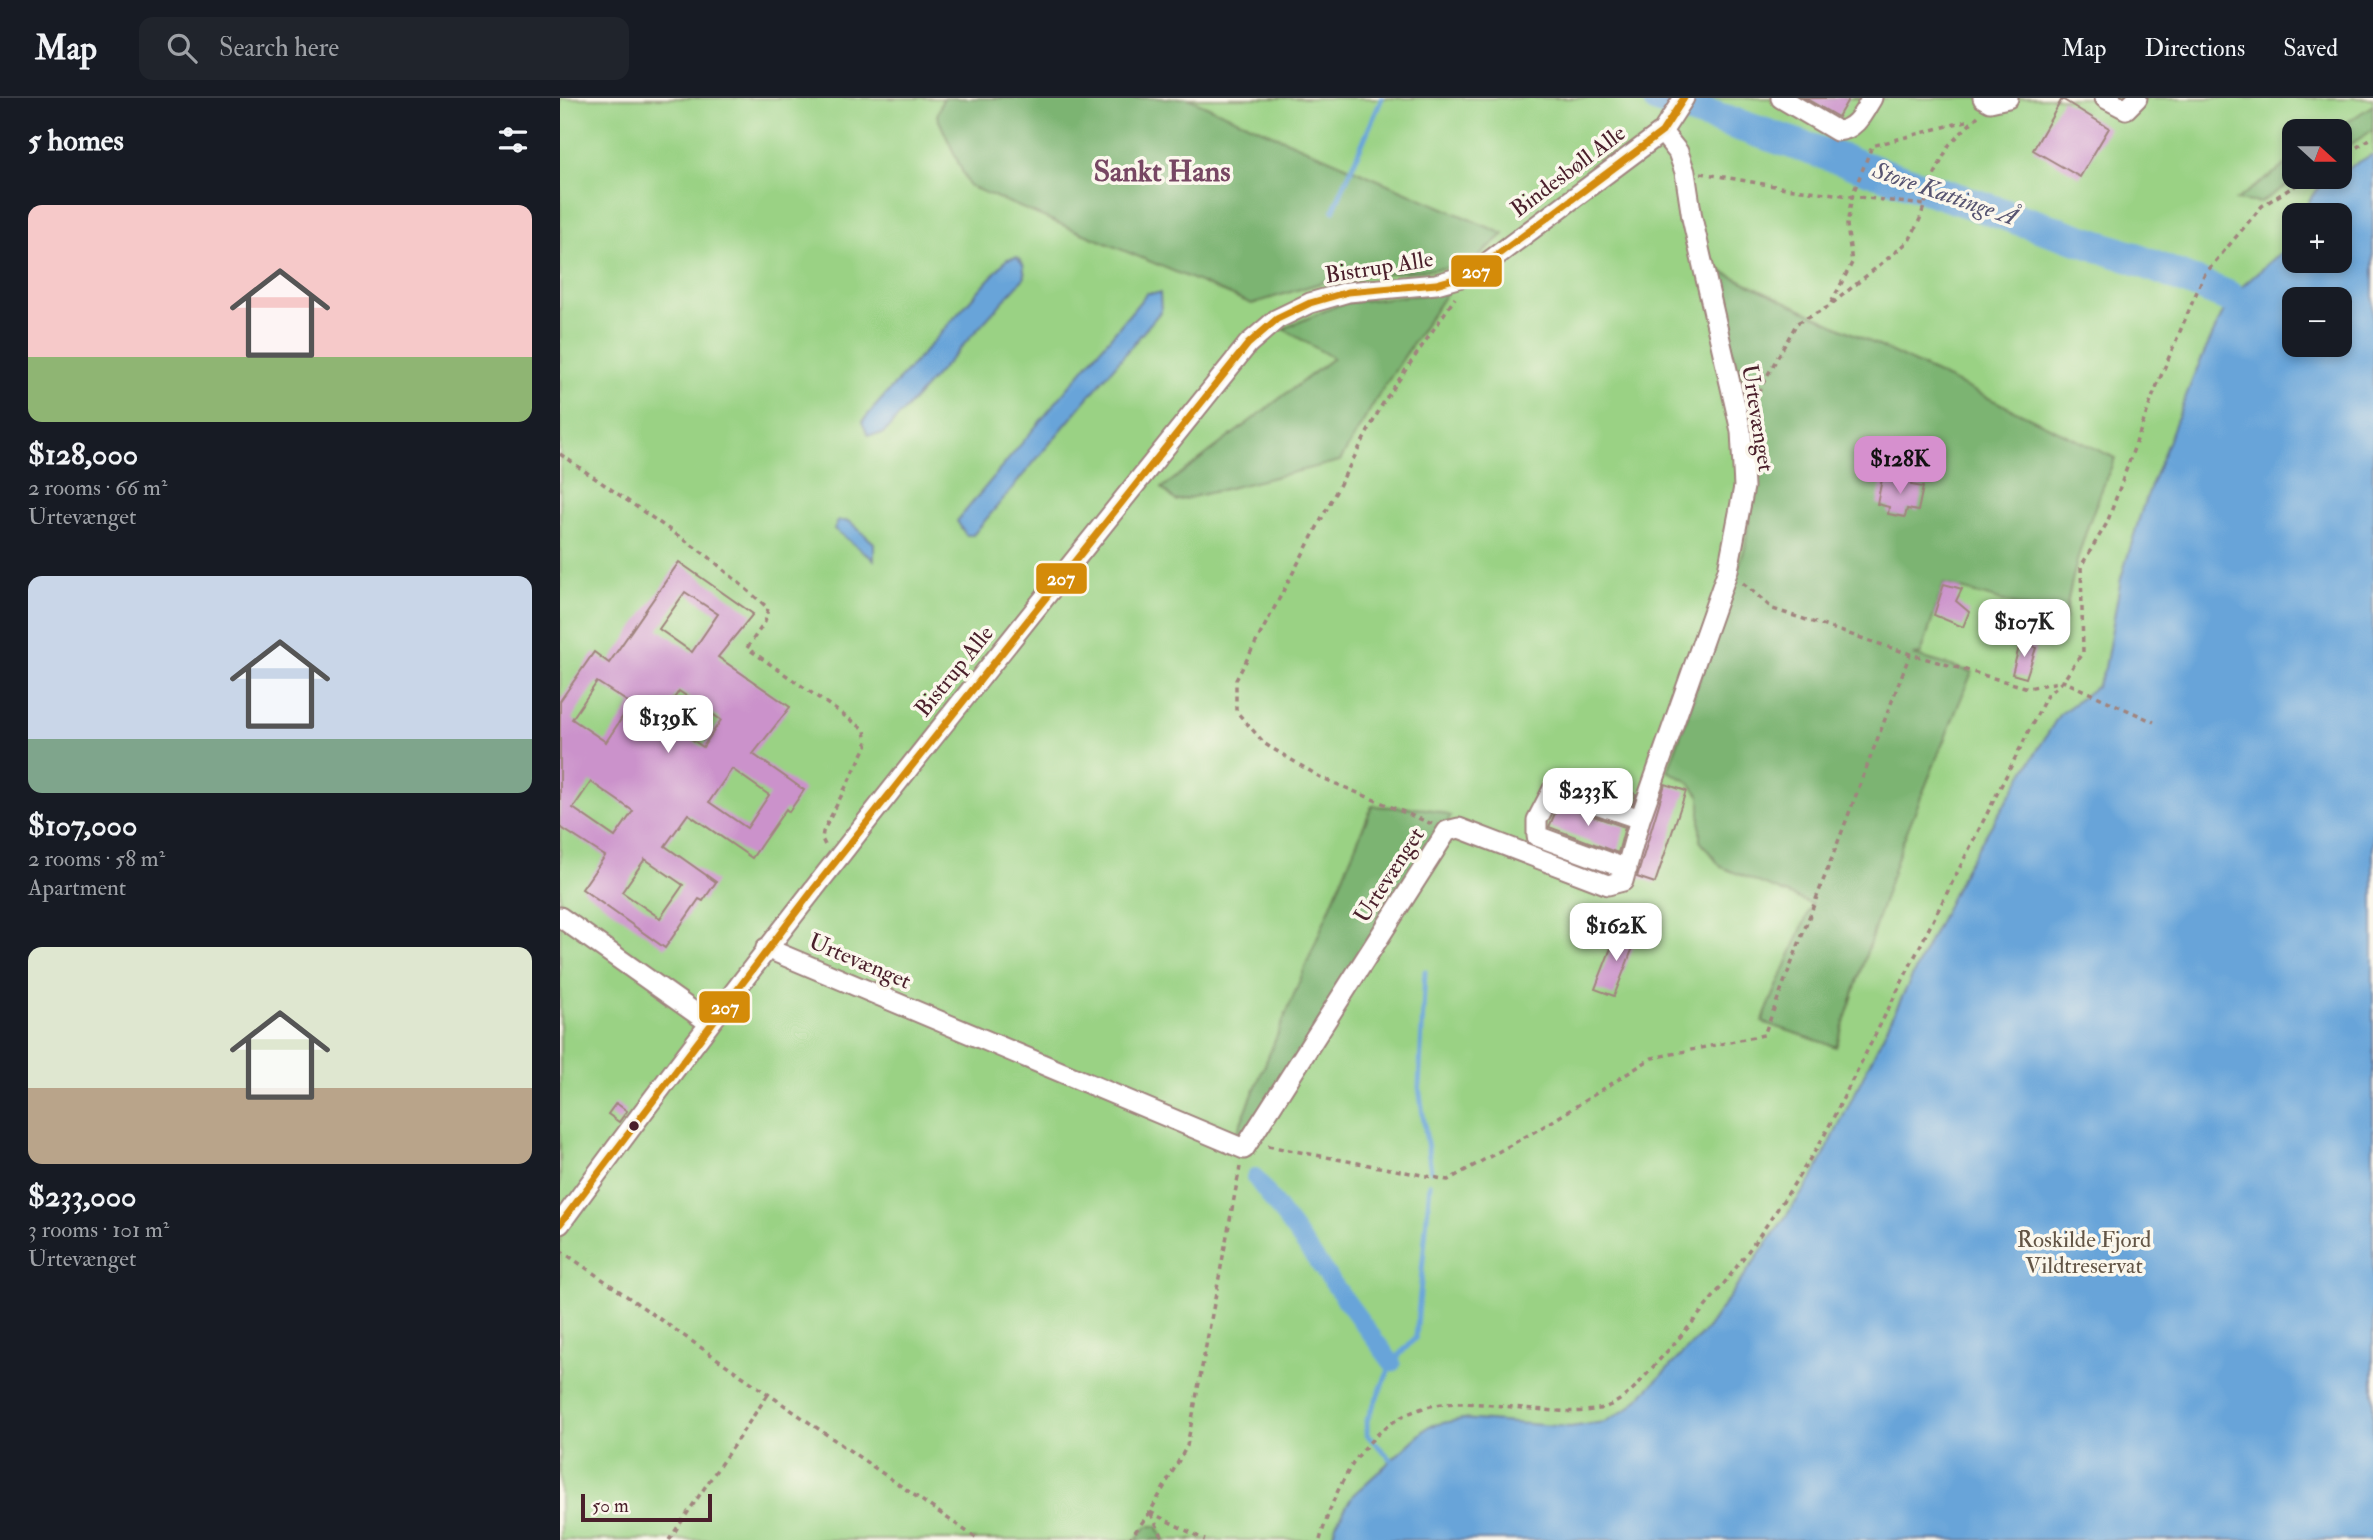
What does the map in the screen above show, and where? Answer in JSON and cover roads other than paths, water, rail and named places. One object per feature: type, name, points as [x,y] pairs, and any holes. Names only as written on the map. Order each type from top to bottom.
[{"type":"street","name":"Bindesbøll Alle","points":[[1472,274],[1662,132],[1684,98]]},
{"type":"street","points":[[1781,98],[1837,131],[1846,131],[1858,121],[1872,98]]},
{"type":"street","points":[[2105,98],[2132,104]]},
{"type":"street","name":"Urtevænget","points":[[766,948],[1244,1149],[1447,831],[1459,828],[1608,885],[1623,881],[1640,819],[1728,570],[1744,487],[1741,431],[1692,218],[1685,172],[1678,152],[1662,132]]},
{"type":"street","name":"Bistrup Alle","points":[[560,1224],[708,1022],[837,856],[1248,344],[1277,319],[1310,303],[1348,292],[1436,284],[1472,274]]},
{"type":"street","points":[[1627,869],[1537,836],[1537,820],[1553,789],[1640,819]]},
{"type":"street","points":[[560,917],[708,1022]]},
{"type":"water","name":"Roskilde Fjord Vildtreservat","points":[[2373,154],[2373,1540],[1331,1540],[1336,1524],[1353,1495],[1429,1426],[1462,1419],[1570,1427],[1604,1422],[1629,1408],[1707,1329],[1814,1176],[1966,867],[2059,715],[2097,686],[2105,668],[2121,578],[2142,509],[2195,373],[2230,297],[2282,252],[2282,273],[2352,273],[2352,203],[2309,203],[2316,190],[2352,189],[2352,166]]},
{"type":"water","points":[[1017,257],[1023,264],[1025,277],[883,434],[868,435],[862,422],[872,410],[1007,259]]},
{"type":"water","points":[[1147,293],[1160,293],[1161,311],[973,535],[966,535],[957,521]]},
{"type":"water","points":[[838,521],[849,521],[874,543],[874,560],[834,529]]},
{"type":"waterway","points":[[1333,211],[1382,98]]},
{"type":"waterway","name":"Store Kattinge Å","points":[[1658,98],[2131,257],[2230,297]]},
{"type":"waterway","points":[[1425,971],[1419,1087],[1431,1171]]},
{"type":"waterway","points":[[1255,1177],[1392,1363]]},
{"type":"waterway","points":[[1391,1459],[1367,1435],[1367,1420],[1392,1363],[1416,1337],[1430,1184]]},
{"type":"district","name":"Sankt Hans","points":[[1162,171]]}]
